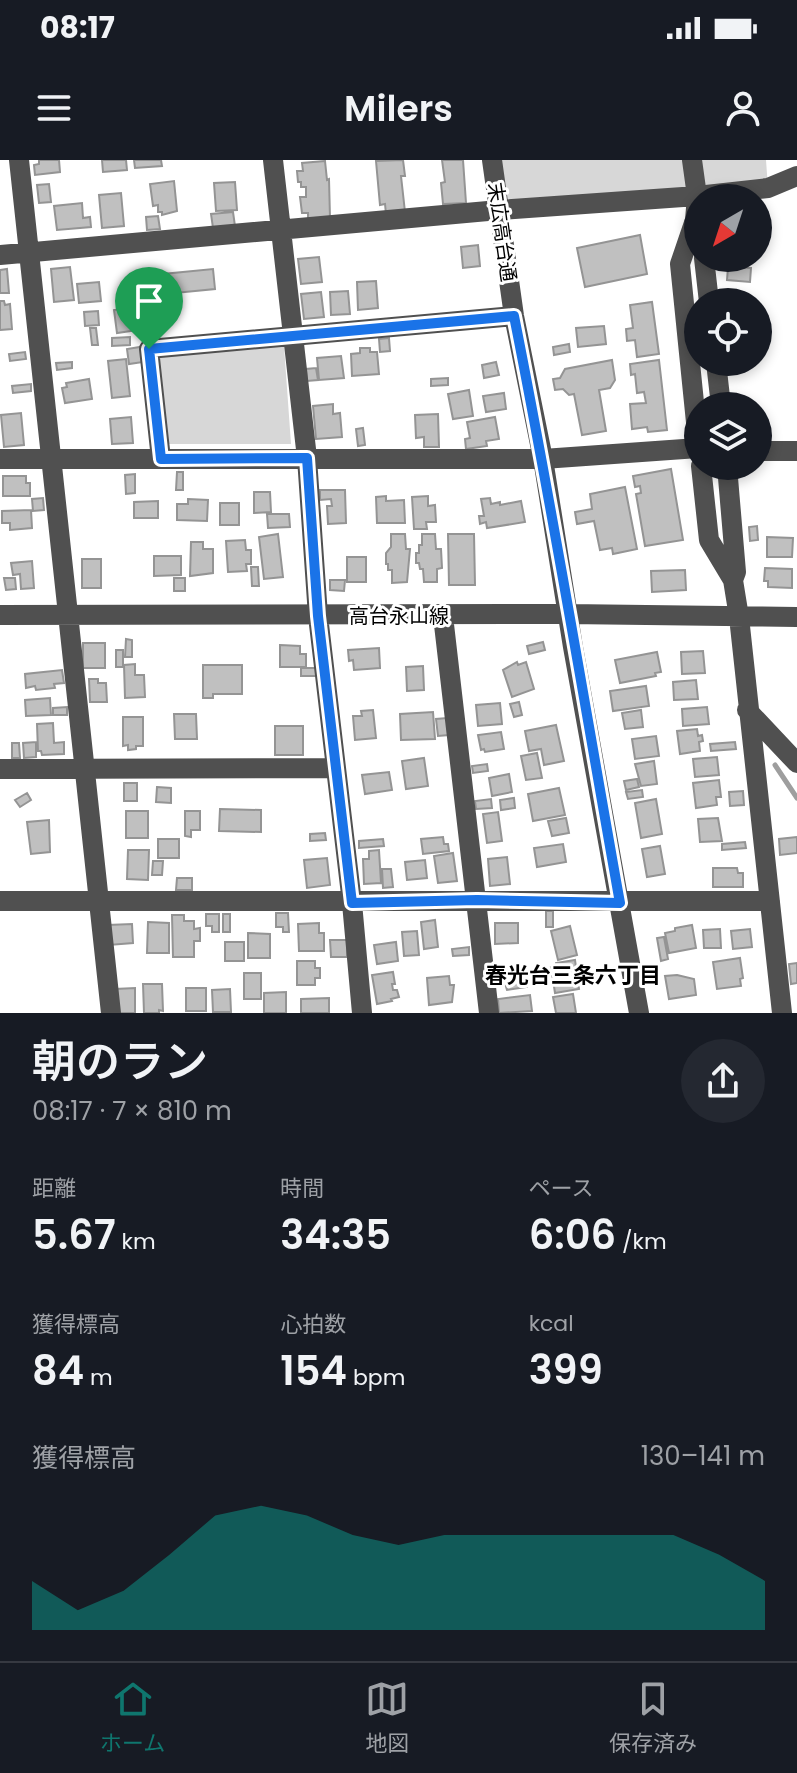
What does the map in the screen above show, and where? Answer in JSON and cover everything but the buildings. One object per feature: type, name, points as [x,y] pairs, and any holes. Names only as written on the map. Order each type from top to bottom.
[{"type":"street","points":[[19,160],[111,1013]]},
{"type":"street","points":[[273,160],[307,458],[318,616],[362,1013]]},
{"type":"street","name":"末広高台通","points":[[492,160],[514,316],[543,459],[639,1013]]},
{"type":"street","points":[[692,160],[695,184]]},
{"type":"street","points":[[772,186],[797,176]]},
{"type":"street","points":[[0,255],[499,210],[684,197]]},
{"type":"street","points":[[684,254],[680,264],[693,392]]},
{"type":"street","points":[[161,459],[149,349],[514,316]]},
{"type":"street","points":[[0,459],[543,459],[684,446]]},
{"type":"street","points":[[772,451],[797,451]]},
{"type":"street","points":[[703,480],[709,540],[733,580],[739,617],[782,1013]]},
{"type":"street","points":[[728,480],[736,572],[733,580]]},
{"type":"street","name":"高台永山線","points":[[0,615],[568,614],[797,617]]},
{"type":"street","points":[[443,616],[489,1013]]},
{"type":"street","points":[[747,710],[797,763]]},
{"type":"street","points":[[0,769],[336,768]]},
{"type":"street","points":[[0,901],[770,901]]},
{"type":"shaded area","points":[[492,160],[766,160],[768,184],[684,184],[684,195],[499,210]]},
{"type":"shaded area","points":[[284,346],[291,444],[168,444],[159,355]]},
{"type":"waterway","points":[[775,765],[797,798]]},
{"type":"district","name":"春光台三条六丁目","points":[[573,975]]},
{"type":"route","points":[[514,316],[543,459],[573,647],[620,903],[477,900],[352,903],[318,616],[307,458],[161,459],[149,349],[514,316]]}]
